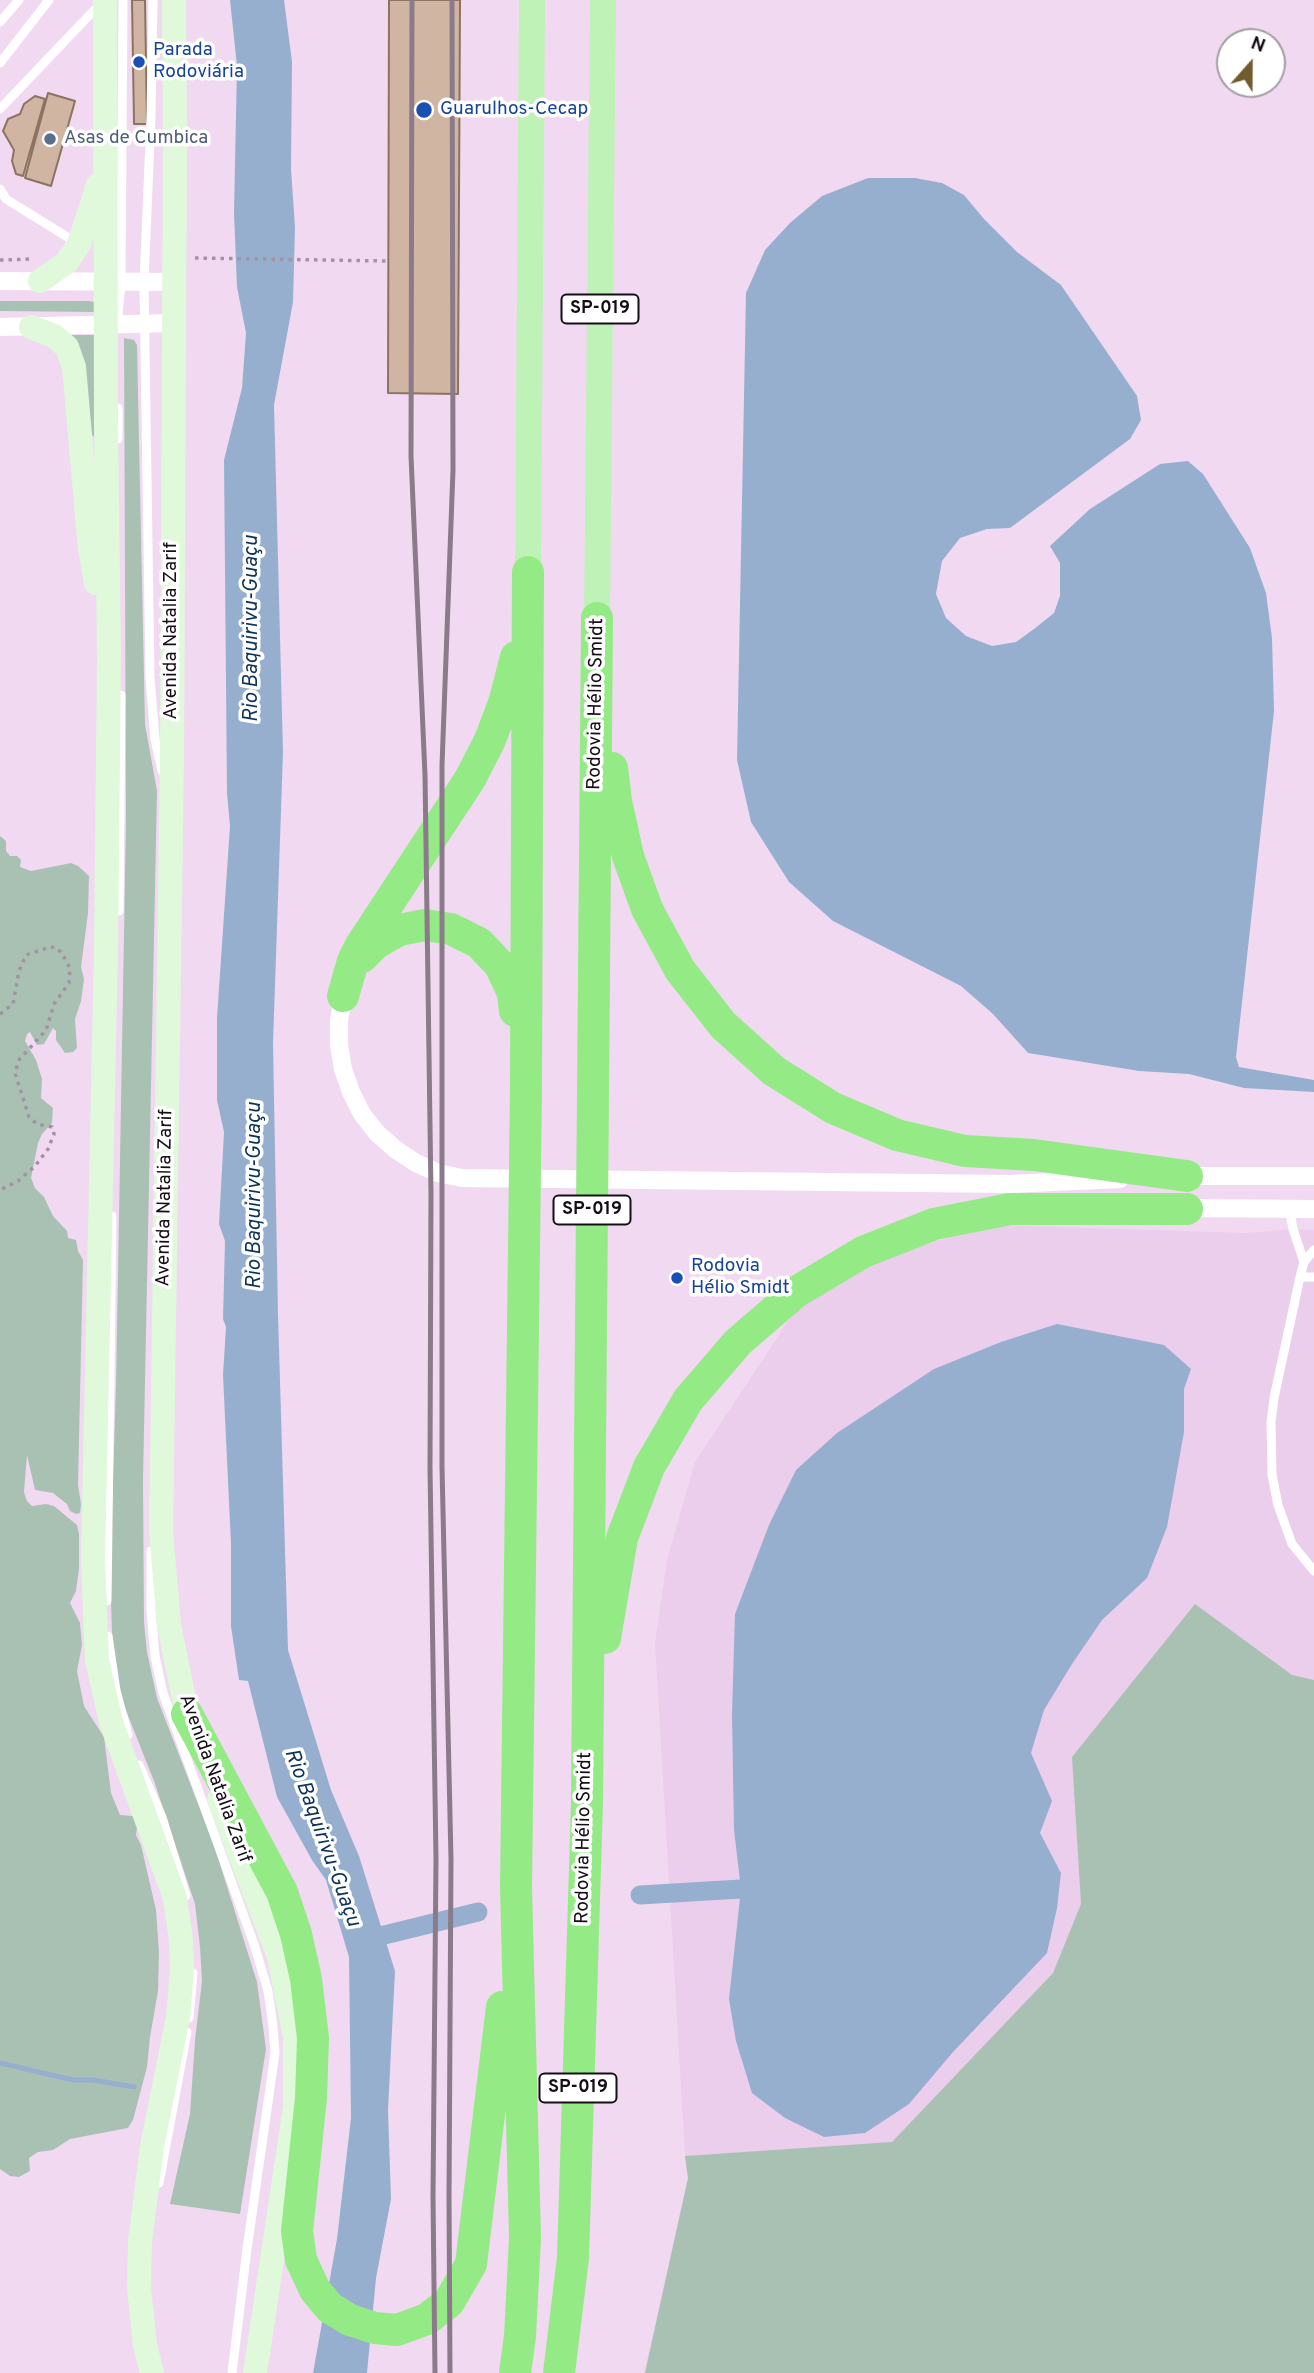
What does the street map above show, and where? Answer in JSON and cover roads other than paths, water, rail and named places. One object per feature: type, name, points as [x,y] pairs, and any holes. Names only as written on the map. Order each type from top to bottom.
[{"type":"highway","points":[[343,996],[353,961],[361,945],[470,779],[490,740],[516,657],[528,572]]},
{"type":"highway","name":"SP-019","points":[[515,2373],[520,2336],[524,2238],[516,1887],[526,1086],[528,572]]},
{"type":"highway","points":[[597,618],[616,801],[628,856],[647,909],[680,970],[723,1025],[774,1071],[833,1108],[897,1135],[965,1151],[1034,1155],[1187,1176]]},
{"type":"highway","name":"Rodovia Hélio Smidt","points":[[559,2373],[573,2258],[587,1803],[597,618]]},
{"type":"highway","points":[[343,996],[358,962],[366,952],[399,930],[425,925],[451,929],[466,935],[490,953],[508,979],[513,993],[526,1086]]},
{"type":"highway","points":[[587,1803],[607,1614],[622,1538],[649,1466],[688,1400],[738,1342],[796,1292],[863,1252],[934,1224],[1010,1209],[1187,1209]]},
{"type":"highway","points":[[187,1714],[282,1892],[296,1934],[306,1979],[313,2038],[311,2098],[297,2231],[301,2260],[315,2290],[330,2308],[350,2320],[375,2328],[397,2330],[427,2319],[449,2302],[471,2264],[516,1887]]},
{"type":"main road","points":[[104,0],[105,164],[114,328],[106,948],[93,1560],[97,1660],[111,1722],[175,1898],[181,1940],[182,1969],[178,2017],[152,2146],[140,2241],[139,2288],[145,2345],[152,2373]]},
{"type":"main road","name":"Avenida Natalia Zarif","points":[[174,0],[172,760],[161,1532],[169,1625],[187,1714],[279,1957],[295,2037],[295,2107],[255,2373]]},
{"type":"main road","name":"SP-019","points":[[528,572],[532,0]]},
{"type":"main road","name":"Rodovia Hélio Smidt","points":[[597,618],[603,0]]},
{"type":"main road","points":[[40,281],[67,262],[79,244],[105,164]]},
{"type":"main road","points":[[31,327],[54,336],[66,347],[74,367],[90,549],[109,656]]},
{"type":"street","points":[[0,281],[175,282]]},
{"type":"street","points":[[0,327],[114,328],[144,323],[175,323]]},
{"type":"street","points":[[343,996],[339,1045],[343,1069],[362,1114],[377,1133],[416,1163],[439,1173],[462,1178],[1010,1184],[1187,1176],[1314,1177]]},
{"type":"street","points":[[1010,1184],[1187,1209],[1314,1209]]},
{"type":"lane","points":[[0,22],[19,0]]},
{"type":"lane","points":[[0,63],[49,0]]},
{"type":"lane","points":[[0,109],[104,0]]},
{"type":"lane","points":[[113,282],[123,121],[123,0]]},
{"type":"lane","points":[[153,0],[144,323],[150,677],[155,739],[164,781],[155,1208]]},
{"type":"lane","points":[[105,164],[123,121]]},
{"type":"lane","points":[[0,189],[6,198],[79,244]]},
{"type":"lane","points":[[118,396],[118,451]]},
{"type":"lane","points":[[118,918],[121,685]]},
{"type":"lane","points":[[1289,1208],[1304,1262]]},
{"type":"lane","points":[[107,1606],[113,1212]]},
{"type":"lane","points":[[1314,1250],[1304,1262],[1300,1277],[1271,1422],[1272,1475],[1278,1505],[1292,1544],[1314,1571]]},
{"type":"lane","points":[[1300,1277],[1314,1277]]},
{"type":"lane","points":[[151,1513],[151,1610],[155,1656],[163,1693],[254,1944],[268,1992],[273,2026],[275,2053],[232,2373]]},
{"type":"lane","points":[[108,1632],[116,1691],[130,1745]]},
{"type":"lane","points":[[163,1693],[187,1714]]},
{"type":"lane","points":[[135,1757],[162,1817],[186,1892],[188,1910]]},
{"type":"lane","points":[[191,1933],[192,1946]]},
{"type":"lane","points":[[158,2188],[193,1998],[194,1959]]},
{"type":"lane","points":[[150,2253],[150,2277]]},
{"type":"lane","points":[[151,2298],[154,2336]]},
{"type":"water","name":"Rio Baquirivu-Guaçu","points":[[230,0],[284,0],[292,62],[291,169],[295,227],[293,302],[274,405],[283,752],[273,1043],[288,1650],[331,1790],[359,1856],[395,1971],[388,2110],[391,2199],[376,2278],[367,2373],[313,2373],[337,2239],[351,2118],[349,1957],[326,1880],[277,1797],[248,1681],[239,1680],[231,1626],[231,1544],[223,1375],[226,1327],[223,1319],[225,1241],[219,1224],[224,1132],[217,1100],[217,1018],[230,826],[227,793],[224,460],[242,388],[246,333],[237,287],[234,213],[237,66]]},
{"type":"water","points":[[868,178],[915,178],[942,183],[964,195],[1017,252],[1061,285],[1137,396],[1141,420],[1130,439],[1010,528],[987,529],[960,538],[942,561],[936,594],[946,618],[966,636],[992,646],[1016,642],[1054,613],[1060,596],[1060,563],[1050,546],[1090,509],[1160,464],[1188,461],[1203,474],[1250,548],[1266,593],[1272,638],[1274,711],[1236,1057],[1239,1067],[1314,1080],[1314,1092],[1244,1088],[1189,1074],[1139,1071],[1028,1053],[993,1014],[961,986],[833,921],[789,882],[751,822],[737,760],[746,293],[765,250],[790,223],[822,196]]},
{"type":"water","points":[[1057,1324],[1164,1345],[1191,1369],[1184,1389],[1184,1432],[1167,1527],[1147,1578],[1102,1620],[1072,1664],[1044,1710],[1031,1753],[1052,1801],[1040,1833],[1061,1873],[1047,1953],[953,2052],[909,2104],[865,2133],[824,2137],[785,2118],[752,2093],[736,2041],[729,1999],[741,1889],[734,1830],[732,1714],[735,1614],[769,1525],[796,1470],[837,1433],[934,1369],[1001,1342]]},
{"type":"waterway","points":[[640,1895],[741,1889]]},
{"type":"waterway","points":[[360,1941],[478,1912]]},
{"type":"waterway","points":[[0,2063],[73,2080],[93,2080],[134,2087]]},
{"type":"railway","points":[[412,0],[411,456],[425,775],[431,1195],[430,1468],[436,1859],[433,2196],[435,2373]]},
{"type":"railway","points":[[450,2373],[451,1859],[442,1467],[442,765],[453,470],[452,0]]},
{"type":"place","name":"Parada Rodoviária","points":[[139,62]]},
{"type":"place","name":"Guarulhos-Cecap","points":[[424,110]]},
{"type":"place","name":"Asas de Cumbica","points":[[50,139]]},
{"type":"place","name":"Rodovia Hélio Smidt","points":[[677,1278]]}]
